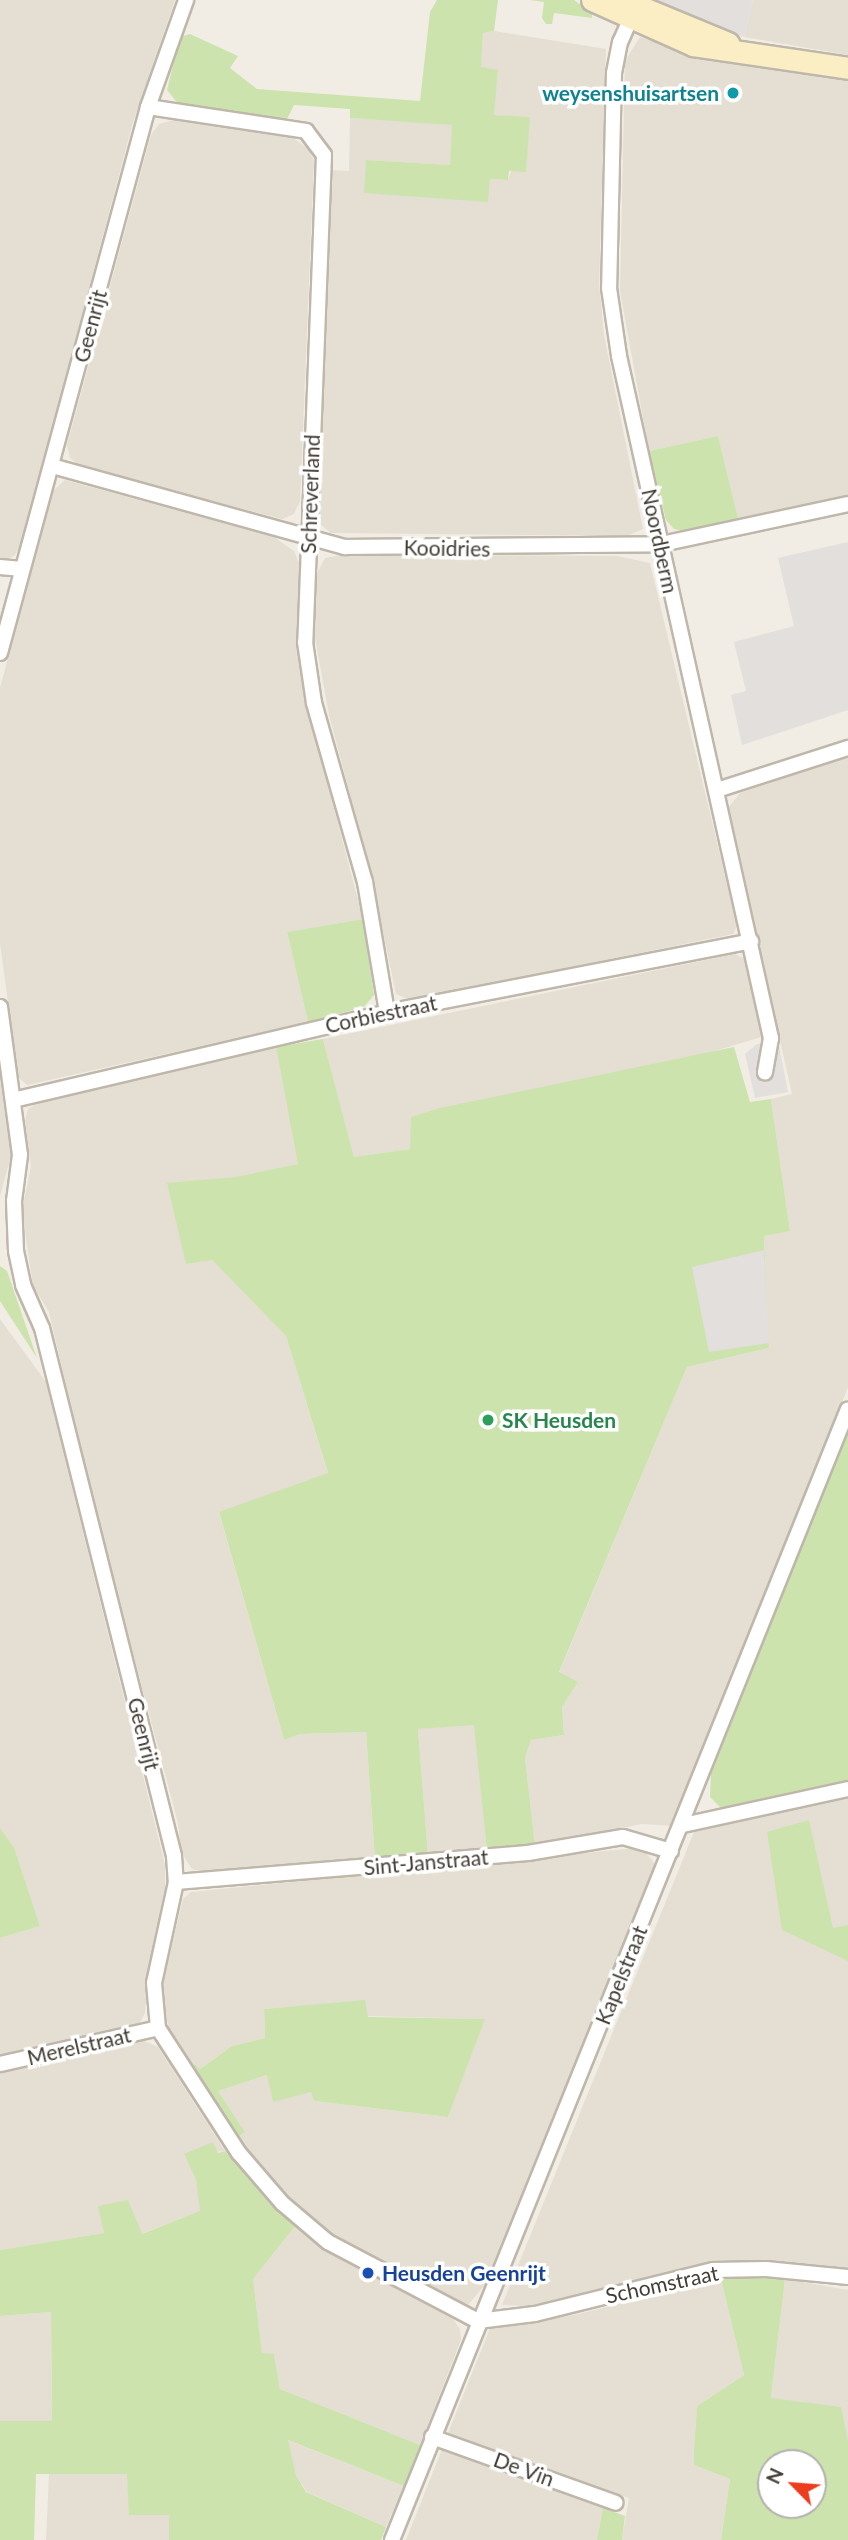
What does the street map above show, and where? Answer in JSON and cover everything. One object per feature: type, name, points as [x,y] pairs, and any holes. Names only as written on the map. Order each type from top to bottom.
[{"type":"street","name":"Geenrijt","points":[[0,653],[148,107],[186,0]]},
{"type":"street","points":[[592,0],[630,9],[738,50],[848,68]]},
{"type":"street","name":"Noordberm","points":[[630,9],[614,73],[609,288],[619,356],[771,1038],[765,1072]]},
{"type":"street","name":"Schreverland","points":[[148,107],[306,131],[324,155],[305,642],[314,703],[365,881],[387,1012]]},
{"type":"street","name":"Kooidries","points":[[52,466],[308,540],[345,547],[662,544],[848,504]]},
{"type":"street","points":[[0,567],[22,569]]},
{"type":"street","points":[[717,790],[848,748]]},
{"type":"street","name":"Corbiestraat","points":[[13,1100],[387,1012],[751,941]]},
{"type":"street","name":"Geenrijt","points":[[0,1007],[20,1155],[13,1201],[16,1251],[23,1284],[42,1328],[174,1856],[176,1882],[154,1983],[159,2028],[239,2153],[282,2203],[328,2242],[478,2321]]},
{"type":"street","points":[[0,1254],[16,1251]]},
{"type":"street","name":"Kapelstraat","points":[[392,2540],[478,2321],[683,1825],[848,1409]]},
{"type":"street","points":[[683,1825],[848,1789]]},
{"type":"street","name":"Sint-Janstraat","points":[[176,1882],[528,1853],[623,1837],[671,1851]]},
{"type":"street","name":"Merelstraat","points":[[0,2064],[159,2028]]},
{"type":"street","name":"Schomstraat","points":[[478,2321],[535,2314],[713,2270],[766,2269],[848,2277]]},
{"type":"street","name":"De Vin","points":[[432,2437],[616,2503]]},
{"type":"shaded area","points":[[0,0],[175,0],[133,122],[21,546],[14,556],[4,560],[0,559]]},
{"type":"shaded area","points":[[651,0],[753,0],[744,37]]},
{"type":"shaded area","points":[[753,0],[848,0],[848,55],[744,37]]},
{"type":"shaded area","points":[[494,31],[606,49],[599,283],[604,335],[643,529],[627,536],[331,533],[319,523],[316,509],[330,170],[349,171],[350,118],[453,124],[450,165],[366,160],[487,202],[489,179],[508,180],[530,118],[493,115],[498,71],[481,67],[483,33]]},
{"type":"shaded area","points":[[640,37],[711,58],[848,81],[848,496],[739,522],[718,436],[649,451],[620,291],[625,61]]},
{"type":"shaded area","points":[[174,120],[288,134],[308,149],[314,161],[300,501],[294,514],[282,519],[80,466],[70,458],[67,445],[151,135],[159,124]]},
{"type":"shaded area","points":[[65,480],[274,537],[294,551],[299,563],[301,657],[308,709],[363,919],[287,932],[308,1022],[27,1085],[18,1077],[0,943],[0,688],[53,491]]},
{"type":"shaded area","points":[[848,542],[848,710],[742,745],[731,695],[746,691],[734,642],[794,626],[778,558]]},
{"type":"shaded area","points":[[341,555],[617,556],[650,563],[737,926],[733,934],[410,1000],[396,994],[370,870],[329,715],[315,638],[315,577],[325,558]]},
{"type":"shaded area","points":[[848,756],[848,1387],[674,1826],[642,1824],[535,1845],[525,1758],[531,1740],[564,1735],[562,1707],[578,1682],[559,1673],[687,1367],[769,1348],[764,1236],[790,1230],[771,1099],[792,1094],[728,808],[740,793]]},
{"type":"shaded area","points":[[735,954],[747,960],[765,1036],[681,1061],[441,1108],[410,1149],[354,1157],[323,1039]]},
{"type":"shaded area","points":[[778,1041],[788,1092],[755,1098],[745,1054],[757,1044]]},
{"type":"shaded area","points":[[276,1047],[299,1164],[236,1177],[167,1184],[212,1260],[286,1336],[328,1474],[219,1513],[284,1740],[300,1734],[366,1732],[375,1859],[204,1872],[192,1869],[181,1852],[178,1823],[94,1506],[49,1312],[33,1286],[22,1210],[31,1167],[25,1121],[28,1109],[38,1103]]},
{"type":"shaded area","points":[[0,1078],[11,1156],[0,1196]]},
{"type":"shaded area","points":[[764,1250],[769,1343],[709,1352],[692,1267]]},
{"type":"shaded area","points":[[0,1319],[46,1382],[165,1865],[165,1899],[150,1959],[145,2013],[139,2024],[0,2057],[0,1938],[40,1926],[14,1847],[0,1828]]},
{"type":"shaded area","points":[[475,1724],[487,1851],[428,1855],[418,1729]]},
{"type":"shaded area","points":[[848,1797],[848,2268],[721,2260],[529,2306],[502,2305],[694,1832]]},
{"type":"shaded area","points":[[635,1848],[644,1850],[655,1864],[484,2286],[468,2305],[395,2272],[326,2232],[264,2172],[238,2137],[245,2132],[218,2091],[267,2075],[312,2092],[314,2101],[448,2117],[484,2019],[367,2016],[364,2001],[264,2009],[265,2038],[232,2046],[200,2069],[195,2064],[191,2067],[169,2028],[163,2005],[164,1979],[183,1899],[191,1892]]},
{"type":"shaded area","points":[[142,2040],[158,2047],[225,2151],[184,2154],[196,2180],[201,2211],[141,2234],[99,2206],[104,2233],[0,2250],[0,2073]]},
{"type":"shaded area","points":[[296,2225],[353,2265],[453,2319],[460,2329],[461,2340],[420,2445],[280,2389],[274,2354],[262,2354],[253,2279]]},
{"type":"shaded area","points":[[721,2279],[744,2375],[697,2406],[694,2465],[730,2479],[721,2540],[622,2540],[629,2498],[448,2433],[491,2326],[574,2315]]},
{"type":"shaded area","points":[[785,2279],[848,2290],[848,2441],[771,2398]]},
{"type":"shaded area","points":[[51,2312],[52,2422],[0,2421],[0,2316]]},
{"type":"shaded area","points":[[287,2440],[404,2486],[386,2527],[307,2492],[296,2475]]},
{"type":"shaded area","points":[[442,2449],[603,2508],[597,2540],[406,2540]]},
{"type":"shaded area","points":[[49,2474],[128,2474],[169,2515],[169,2540],[46,2540]]},
{"type":"green space","points":[[437,0],[498,0],[494,31],[483,33],[481,67],[498,70],[494,115],[530,117],[526,172],[509,171],[508,180],[490,179],[488,202],[364,193],[366,160],[450,165],[452,125],[350,118],[350,109],[294,105],[287,119],[180,106],[167,90],[180,37],[190,34],[238,56],[230,68],[257,89],[420,101],[430,12]]},
{"type":"green space","points":[[530,0],[574,0],[592,13],[592,18],[554,13],[552,24],[546,24],[542,18],[544,2]]},
{"type":"green space","points":[[718,436],[739,522],[690,532],[674,529],[666,520],[649,451]]},
{"type":"green space","points":[[363,919],[374,995],[364,1007],[308,1022],[287,932]]},
{"type":"green space","name":"SK Heusden","points":[[323,1039],[354,1157],[410,1149],[411,1117],[440,1108],[734,1047],[750,1102],[771,1099],[790,1231],[764,1236],[769,1348],[687,1367],[559,1672],[578,1682],[562,1707],[564,1735],[531,1740],[525,1758],[535,1845],[487,1851],[474,1725],[418,1729],[428,1855],[375,1859],[366,1732],[300,1734],[284,1740],[219,1512],[328,1473],[286,1336],[212,1260],[186,1264],[167,1183],[235,1177],[298,1164],[276,1047]]},
{"type":"green space","points":[[0,1266],[7,1271],[37,1358],[0,1301]]},
{"type":"green space","points":[[848,1432],[848,1780],[721,1808],[710,1797],[711,1774]]},
{"type":"green space","points":[[809,1820],[833,1928],[848,1925],[848,1961],[782,1930],[767,1832]]},
{"type":"green space","points":[[0,1828],[14,1847],[40,1926],[0,1938]]},
{"type":"green space","points":[[365,2000],[368,2017],[485,2019],[448,2117],[314,2101],[311,2092],[273,2102],[267,2075],[218,2091],[245,2132],[238,2137],[191,2067],[195,2064],[200,2069],[232,2046],[265,2038],[264,2009]]},
{"type":"green space","points":[[213,2142],[218,2153],[225,2151],[270,2204],[296,2225],[253,2279],[262,2353],[274,2354],[280,2389],[420,2445],[404,2486],[288,2440],[296,2475],[306,2492],[386,2527],[381,2540],[169,2540],[169,2515],[129,2515],[127,2474],[36,2474],[34,2540],[0,2540],[0,2421],[52,2421],[51,2312],[0,2316],[0,2250],[104,2233],[98,2206],[128,2200],[142,2234],[200,2211],[196,2180],[184,2154]]},
{"type":"green space","points":[[721,2279],[785,2279],[771,2398],[841,2407],[848,2441],[848,2540],[721,2540],[730,2479],[694,2465],[697,2406],[744,2375]]},
{"type":"green space","points":[[603,2508],[625,2516],[622,2540],[597,2540]]},
{"type":"place","name":"weysenshuisartsen","points":[[733,93]]},
{"type":"place","name":"SK Heusden","points":[[488,1420]]},
{"type":"place","name":"Heusden Geenrijt","points":[[368,2273]]}]
